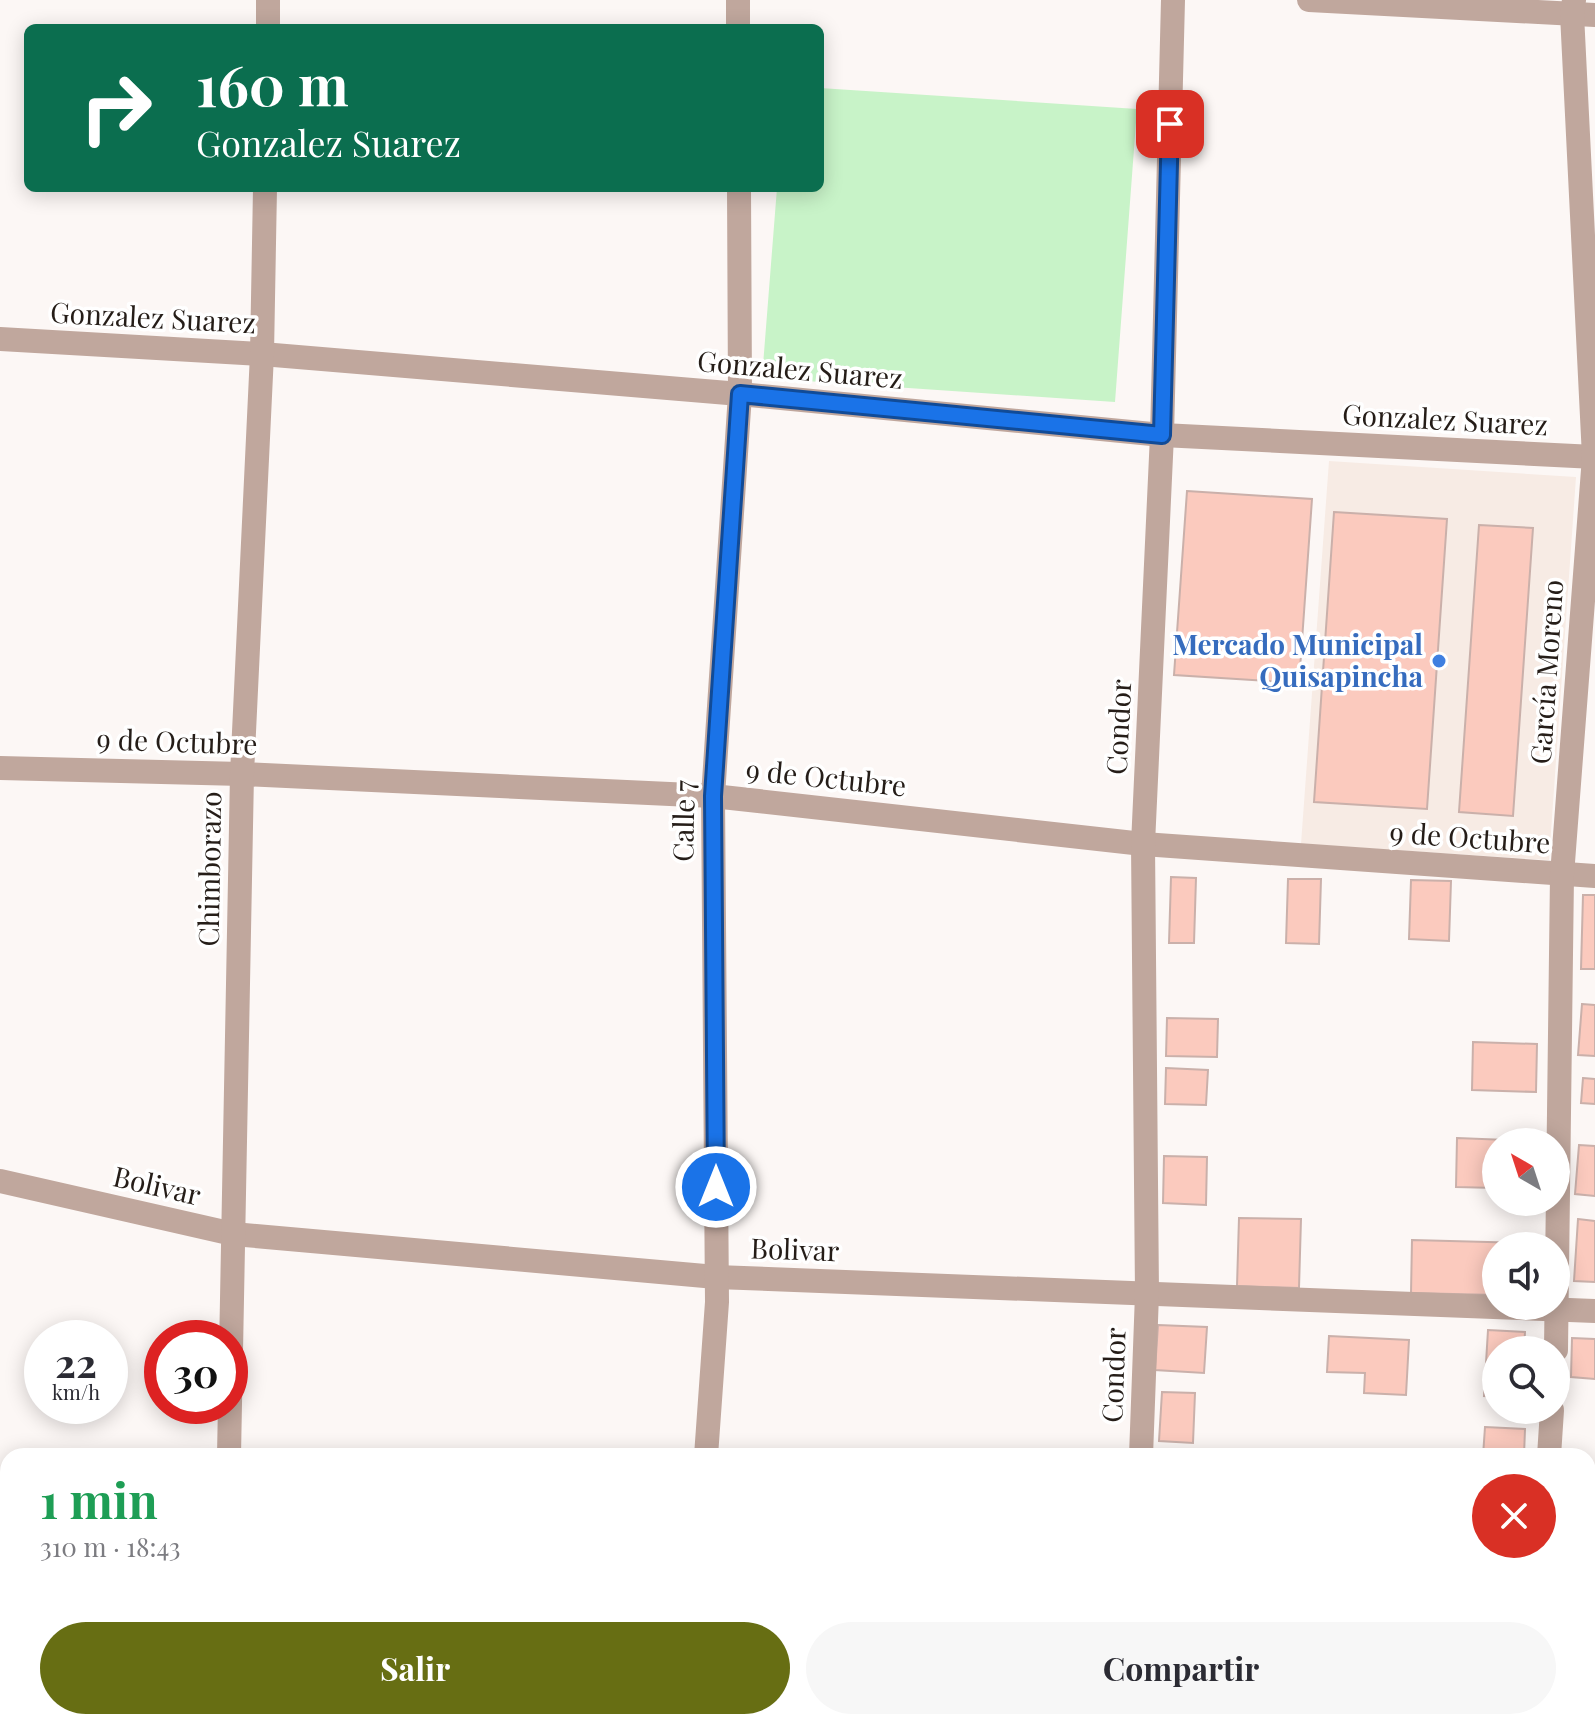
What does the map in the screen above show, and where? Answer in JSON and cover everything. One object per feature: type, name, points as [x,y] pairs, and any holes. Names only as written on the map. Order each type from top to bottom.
[{"type":"street","points":[[268,0],[268,24]]},
{"type":"street","points":[[738,0],[738,24]]},
{"type":"street","name":"Condor","points":[[1141,1448],[1147,1294],[1143,844],[1162,435],[1173,0]]},
{"type":"street","points":[[1309,0],[1580,9]]},
{"type":"street","name":"García Moreno","points":[[1559,1232],[1562,875],[1594,457],[1580,9]]},
{"type":"street","name":"Chimborazo","points":[[229,1448],[242,774],[262,354],[265,192]]},
{"type":"street","name":"Calle 7","points":[[706,1448],[716,1277],[713,796],[740,394],[739,192]]},
{"type":"street","name":"Gonzalez Suarez","points":[[0,339],[262,354],[740,394],[1162,435],[1594,457]]},
{"type":"street","name":"9 de Octubre","points":[[0,768],[242,774],[713,796],[1143,844],[1595,876]]},
{"type":"street","name":"Bolivar","points":[[0,1181],[233,1234],[716,1277],[1482,1307]]},
{"type":"street","name":"Bolivar","points":[[1570,1310],[1595,1311]]},
{"type":"street","points":[[1550,1448],[1551,1424]]},
{"type":"shaded area","name":"Mercado Municipal Quisapincha","points":[[1329,461],[1576,477],[1549,860],[1301,844]]},
{"type":"green space","points":[[824,88],[1137,109],[1115,402],[762,378],[777,192],[824,192]]},
{"type":"building","points":[[1187,491],[1312,499],[1299,683],[1174,675]]},
{"type":"building","points":[[1334,512],[1447,519],[1427,809],[1314,802]]},
{"type":"building","points":[[1479,525],[1533,528],[1513,816],[1459,812]]},
{"type":"building","points":[[1171,877],[1196,878],[1194,943],[1169,943]]},
{"type":"building","points":[[1288,879],[1321,879],[1319,944],[1286,943]]},
{"type":"building","points":[[1411,880],[1451,881],[1449,941],[1409,939]]},
{"type":"building","points":[[1583,895],[1595,895],[1595,969],[1581,969]]},
{"type":"building","points":[[1582,1004],[1595,1005],[1595,1056],[1578,1055]]},
{"type":"building","points":[[1167,1018],[1218,1019],[1217,1057],[1166,1056]]},
{"type":"building","points":[[1473,1042],[1537,1044],[1536,1092],[1472,1090]]},
{"type":"building","points":[[1166,1068],[1208,1070],[1206,1105],[1165,1104]]},
{"type":"building","points":[[1583,1078],[1595,1079],[1595,1104],[1581,1103]]},
{"type":"building","points":[[1457,1138],[1482,1139],[1482,1188],[1456,1187]]},
{"type":"building","points":[[1579,1145],[1595,1146],[1595,1196],[1575,1194]]},
{"type":"building","points":[[1164,1156],[1207,1157],[1206,1205],[1163,1203]]},
{"type":"building","points":[[1239,1218],[1301,1219],[1299,1288],[1237,1286]]},
{"type":"building","points":[[1578,1219],[1595,1221],[1595,1282],[1574,1281]]},
{"type":"building","points":[[1412,1240],[1482,1242],[1482,1295],[1411,1293]]},
{"type":"building","points":[[1158,1325],[1207,1327],[1204,1373],[1155,1370]]},
{"type":"building","points":[[1488,1330],[1525,1332],[1525,1336],[1488,1336]]},
{"type":"building","points":[[1329,1336],[1409,1340],[1406,1395],[1364,1393],[1365,1373],[1327,1372]]},
{"type":"building","points":[[1572,1338],[1595,1339],[1595,1379],[1571,1377]]},
{"type":"building","points":[[1162,1392],[1195,1393],[1193,1443],[1159,1441]]},
{"type":"building","points":[[1485,1427],[1525,1429],[1524,1448],[1484,1448]]},
{"type":"place","name":"Mercado Municipal Quisapincha","points":[[1439,661]]},
{"type":"route","points":[[716,1187],[713,796],[740,394],[1162,435],[1170,124]]}]
